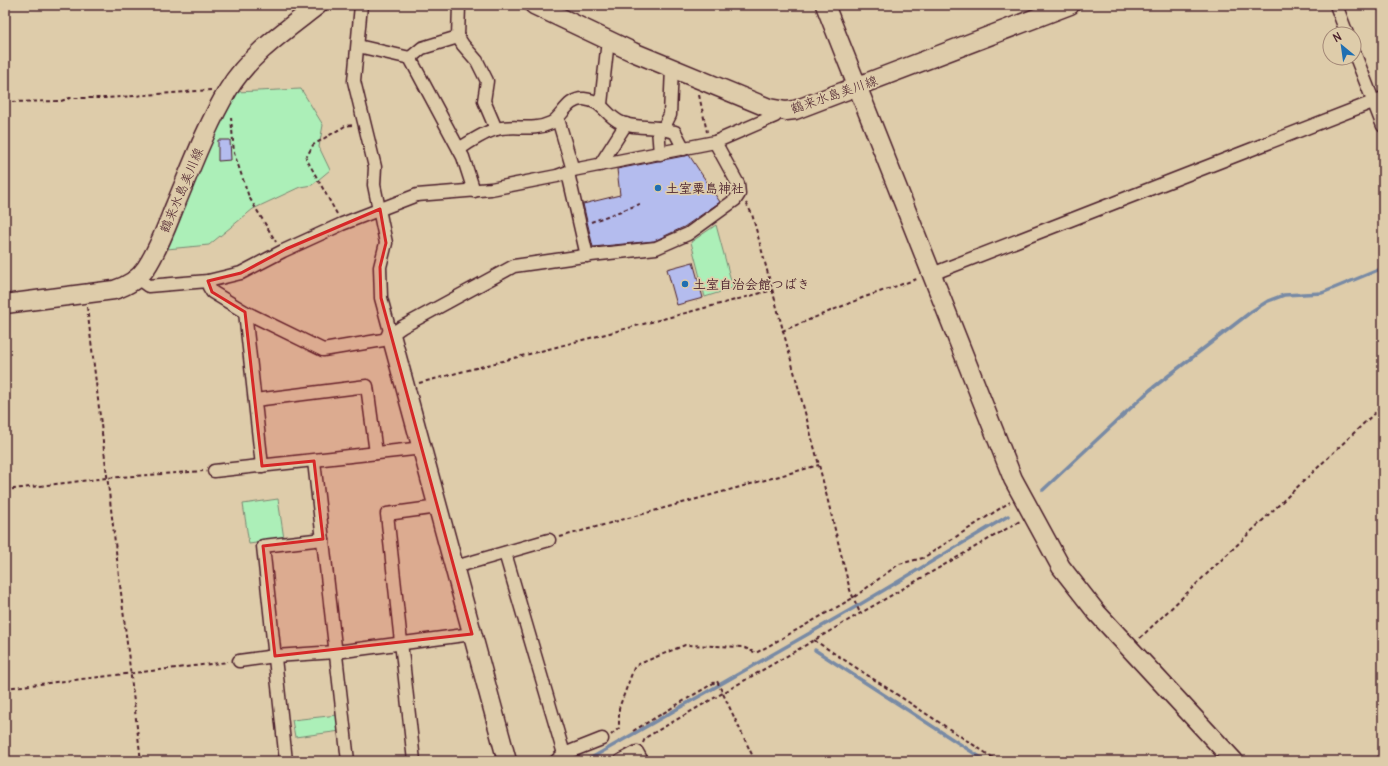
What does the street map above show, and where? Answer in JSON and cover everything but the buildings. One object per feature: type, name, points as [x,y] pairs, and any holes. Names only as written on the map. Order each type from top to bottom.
[{"type":"street","name":"鶴来水島美川線","points":[[5,304],[86,294],[126,286],[137,278],[146,269],[166,229],[205,135],[228,89],[243,69],[273,41],[318,5]]},
{"type":"street","points":[[361,5],[354,81],[375,167],[374,185],[386,243],[380,267],[381,298],[507,761]]},
{"type":"street","points":[[459,5],[458,37],[477,61],[487,81],[484,101],[496,129]]},
{"type":"street","name":"鶴来水島美川線","points":[[534,5],[608,40],[769,108],[780,111],[795,110],[858,87],[1070,5]]},
{"type":"street","points":[[825,5],[1013,478],[1031,514],[1061,567],[1096,613],[1234,761]]},
{"type":"street","points":[[1336,5],[1344,26]]},
{"type":"street","points":[[410,58],[422,48],[458,37]]},
{"type":"street","points":[[601,104],[608,40]]},
{"type":"street","points":[[358,46],[410,58],[459,148],[474,191]]},
{"type":"street","points":[[1361,66],[1378,100],[1383,126]]},
{"type":"street","points":[[660,154],[661,129],[670,115],[672,67]]},
{"type":"street","points":[[587,256],[558,119],[560,113],[575,100],[583,99],[601,104],[611,116],[620,122],[675,132],[684,149]]},
{"type":"street","points":[[932,274],[1378,100]]},
{"type":"street","points":[[137,278],[148,286],[208,281],[241,273],[283,251],[342,224],[417,195],[474,191],[557,176],[570,171],[712,143],[775,116],[780,111]]},
{"type":"street","points":[[459,148],[496,129],[511,127],[531,129],[558,119]]},
{"type":"street","points":[[600,165],[626,124]]},
{"type":"street","points":[[208,281],[212,292],[245,312],[323,350],[383,340],[402,327],[514,266],[656,248],[688,234],[735,200],[740,194],[738,184],[712,143]]},
{"type":"street","points":[[245,312],[262,466]]},
{"type":"street","points":[[254,400],[367,386],[376,453]]},
{"type":"street","points":[[214,471],[423,448]]},
{"type":"street","points":[[314,460],[348,761]]},
{"type":"street","points":[[414,761],[387,514],[438,507]]},
{"type":"street","points":[[286,761],[263,546],[323,539]]},
{"type":"street","points":[[455,567],[549,540]]},
{"type":"street","points":[[505,553],[560,758],[602,739]]},
{"type":"street","points":[[239,661],[275,656],[336,652],[472,634]]},
{"type":"street","points":[[620,761],[639,756]]},
{"type":"path","points":[[695,76],[712,143]]},
{"type":"path","points":[[5,102],[61,101],[70,98],[107,98],[228,89],[234,153],[249,197],[273,239],[283,251]]},
{"type":"path","points":[[342,224],[306,158],[313,146],[345,126],[365,123]]},
{"type":"path","points":[[740,194],[752,214],[854,602],[860,613]]},
{"type":"path","points":[[580,226],[640,204]]},
{"type":"path","points":[[782,331],[862,298],[932,274]]},
{"type":"path","points":[[406,387],[773,290]]},
{"type":"path","points":[[86,294],[142,761]]},
{"type":"path","points":[[1128,647],[1146,633],[1383,405]]},
{"type":"path","points":[[549,540],[819,465]]},
{"type":"path","points":[[5,490],[107,478],[214,471]]},
{"type":"path","points":[[602,739],[610,736],[619,728],[619,708],[634,668],[639,664],[685,645],[743,647],[756,653],[853,598],[899,564],[923,558],[1021,495]]},
{"type":"path","points":[[639,756],[645,738],[1031,514]]},
{"type":"path","points":[[814,640],[998,761]]},
{"type":"path","points":[[5,688],[239,661]]},
{"type":"path","points":[[633,731],[718,681],[755,761]]},
{"type":"highlighted area","points":[[380,209],[386,243],[380,267],[381,298],[472,634],[275,656],[263,546],[323,539],[314,461],[262,466],[245,312],[212,292],[208,281],[241,273],[286,249]]},
{"type":"green space","points":[[301,89],[323,125],[319,147],[330,170],[312,185],[300,187],[253,209],[209,245],[167,249],[215,131],[236,92]]},
{"type":"green space","points":[[716,225],[733,288],[705,297],[691,242]]},
{"type":"green space","points":[[278,499],[284,539],[249,544],[243,504]]},
{"type":"green space","points":[[338,715],[341,731],[295,737],[292,720]]},
{"type":"waterway","points":[[1043,490],[1150,390],[1252,311],[1268,301],[1284,295],[1322,293],[1383,268]]},
{"type":"waterway","points":[[586,761],[859,605],[1008,516]]},
{"type":"waterway","points":[[815,650],[986,761]]},
{"type":"place","name":"土室粟島神社","points":[[658,188]]},
{"type":"place","name":"土室自治会館つばき","points":[[685,284]]}]
